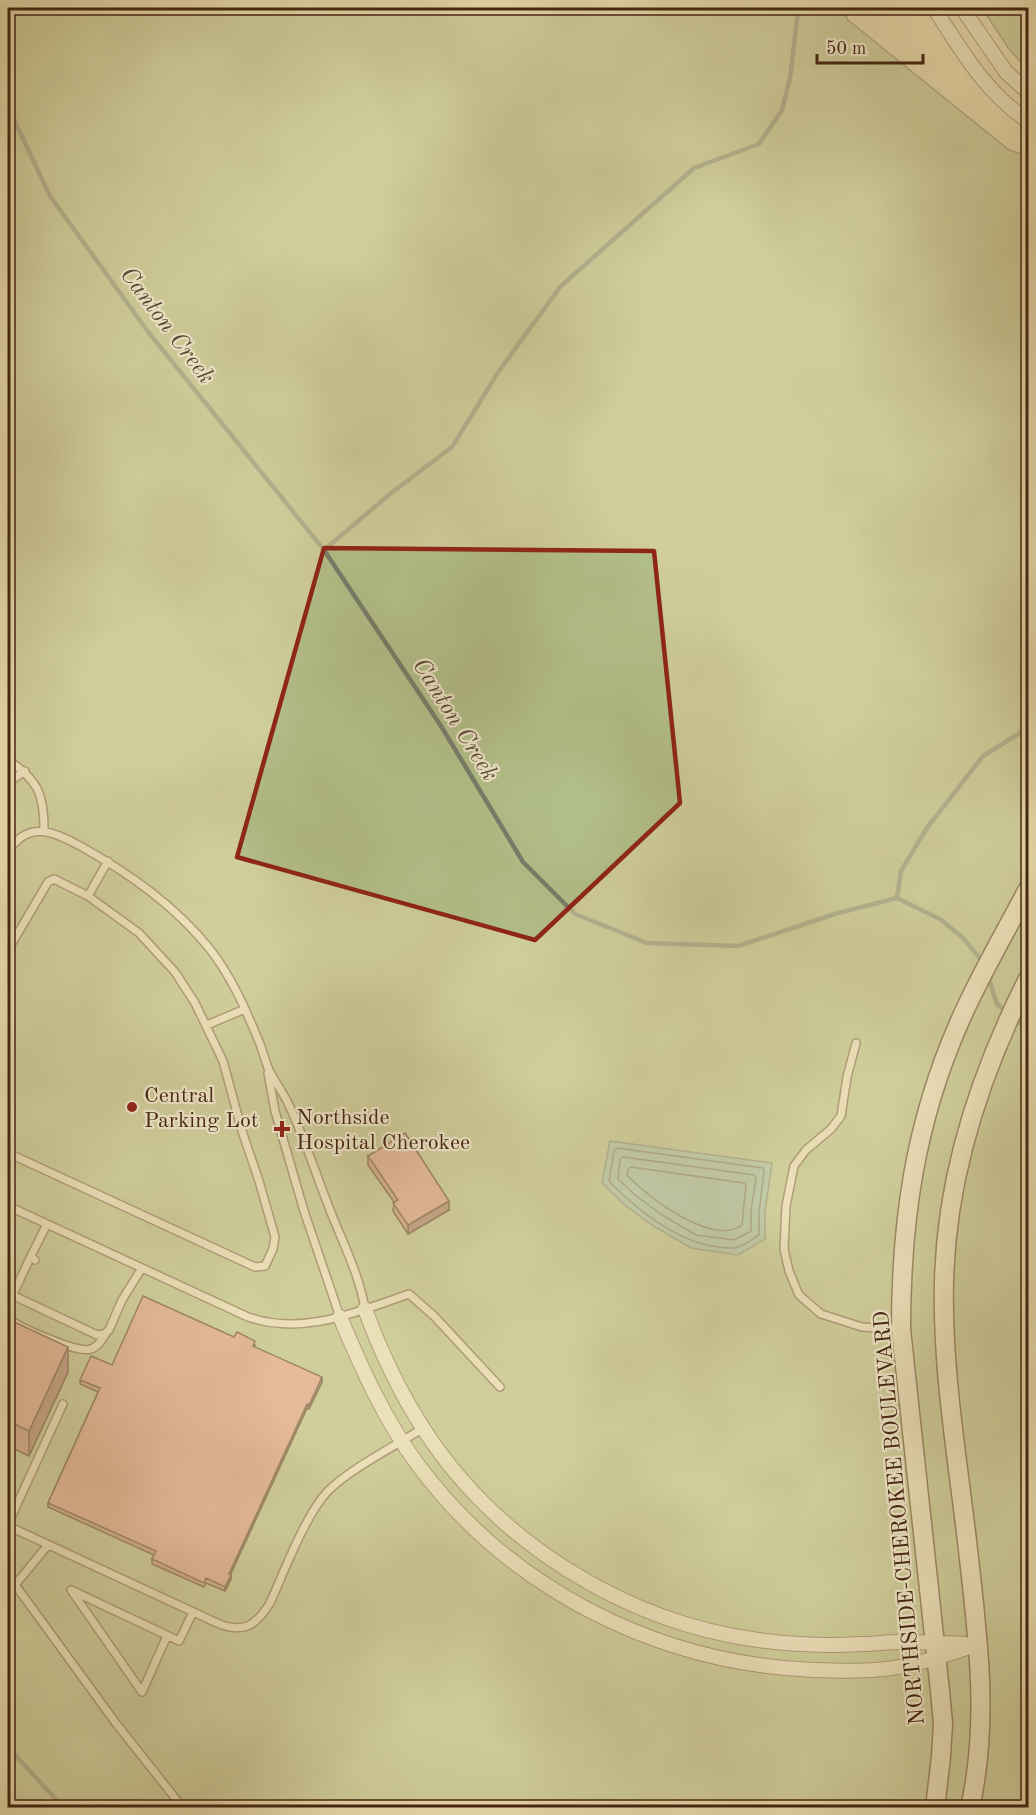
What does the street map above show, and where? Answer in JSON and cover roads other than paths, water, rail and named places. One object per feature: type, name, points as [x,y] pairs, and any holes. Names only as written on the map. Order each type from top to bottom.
[{"type":"street","points":[[934,8],[982,80],[1001,100],[1029,121]]},
{"type":"street","points":[[962,8],[1006,72],[1029,92]]},
{"type":"street","name":"NORTHSIDE-CHEROKEE BOULEVARD","points":[[935,1808],[943,1724],[937,1650],[901,1329],[906,1214],[920,1142],[936,1083],[973,993],[1029,889]]},
{"type":"street","points":[[970,1808],[978,1763],[982,1696],[948,1377],[944,1281],[951,1206],[961,1154],[975,1103],[1002,1032],[1029,979]]},
{"type":"street","points":[[364,1310],[395,1378],[423,1428],[449,1464],[470,1488],[520,1535],[590,1583],[646,1610],[699,1628],[780,1642],[937,1650],[978,1644]]},
{"type":"street","points":[[340,1317],[372,1390],[417,1464],[449,1502],[496,1548],[532,1576],[577,1605],[640,1634],[710,1657],[792,1669],[876,1669],[904,1666],[937,1650]]},
{"type":"lane","points":[[8,760],[25,771],[38,787],[41,795],[44,830]]},
{"type":"lane","points":[[8,787],[18,775],[25,771]]},
{"type":"lane","points":[[8,852],[21,837],[33,832],[44,830],[62,835],[108,861],[147,888],[185,921],[219,962],[236,988],[268,1068],[293,1117],[342,1240],[362,1296],[364,1310]]},
{"type":"lane","points":[[88,896],[108,861]]},
{"type":"lane","points":[[8,950],[50,879],[57,879],[88,896],[139,933],[175,972],[207,1025],[224,1061],[242,1131],[260,1181],[275,1237],[273,1249],[265,1266],[255,1267],[8,1153]]},
{"type":"lane","points":[[207,1025],[246,1009]]},
{"type":"lane","points":[[856,1043],[846,1077],[841,1116],[831,1129],[806,1150],[794,1166],[786,1206],[784,1249],[789,1271],[799,1295],[821,1314],[862,1326],[901,1329]]},
{"type":"lane","points":[[268,1068],[275,1111],[304,1211],[340,1317]]},
{"type":"lane","points":[[8,1206],[263,1323],[302,1325],[340,1317],[409,1294],[434,1316],[500,1387]]},
{"type":"lane","points":[[8,1305],[33,1258],[47,1224]]},
{"type":"lane","points":[[8,1318],[76,1349],[90,1349],[99,1344],[109,1330],[122,1300],[142,1268]]},
{"type":"lane","points":[[12,1295],[97,1335],[109,1330]]},
{"type":"lane","points":[[63,1404],[8,1525],[217,1623],[234,1628],[246,1627],[257,1620],[270,1603],[312,1512],[332,1487],[423,1428]]},
{"type":"lane","points":[[15,1585],[48,1545]]},
{"type":"lane","points":[[8,1575],[115,1722],[183,1808]]},
{"type":"lane","points":[[167,1636],[142,1692],[71,1590],[179,1641],[193,1612]]},
{"type":"water","points":[[610,1141],[772,1163],[765,1212],[765,1239],[738,1255],[691,1248],[652,1225],[626,1206],[602,1183]]},
{"type":"waterway","points":[[324,550],[390,494],[452,447],[499,371],[560,287],[694,168],[759,144],[782,110],[790,78],[798,12],[803,8]]},
{"type":"waterway","name":"Canton Creek","points":[[8,107],[50,196],[149,333],[324,550],[441,726],[523,862],[575,914],[647,943],[738,946],[838,913],[897,898],[940,919],[964,939],[983,962]]},
{"type":"waterway","points":[[897,898],[901,871],[927,828],[983,756],[1028,728]]},
{"type":"waterway","name":"Canton Creek","points":[[988,976],[997,1004],[1007,1012]]},
{"type":"waterway","name":"Canton Creek","points":[[1014,1018],[1028,1030]]},
{"type":"waterway","points":[[8,1743],[16,1756],[64,1808]]},
{"type":"place","name":"Central Parking Lot","points":[[132,1107]]},
{"type":"place","name":"Northside Hospital Cherokee","points":[[282,1129]]}]
